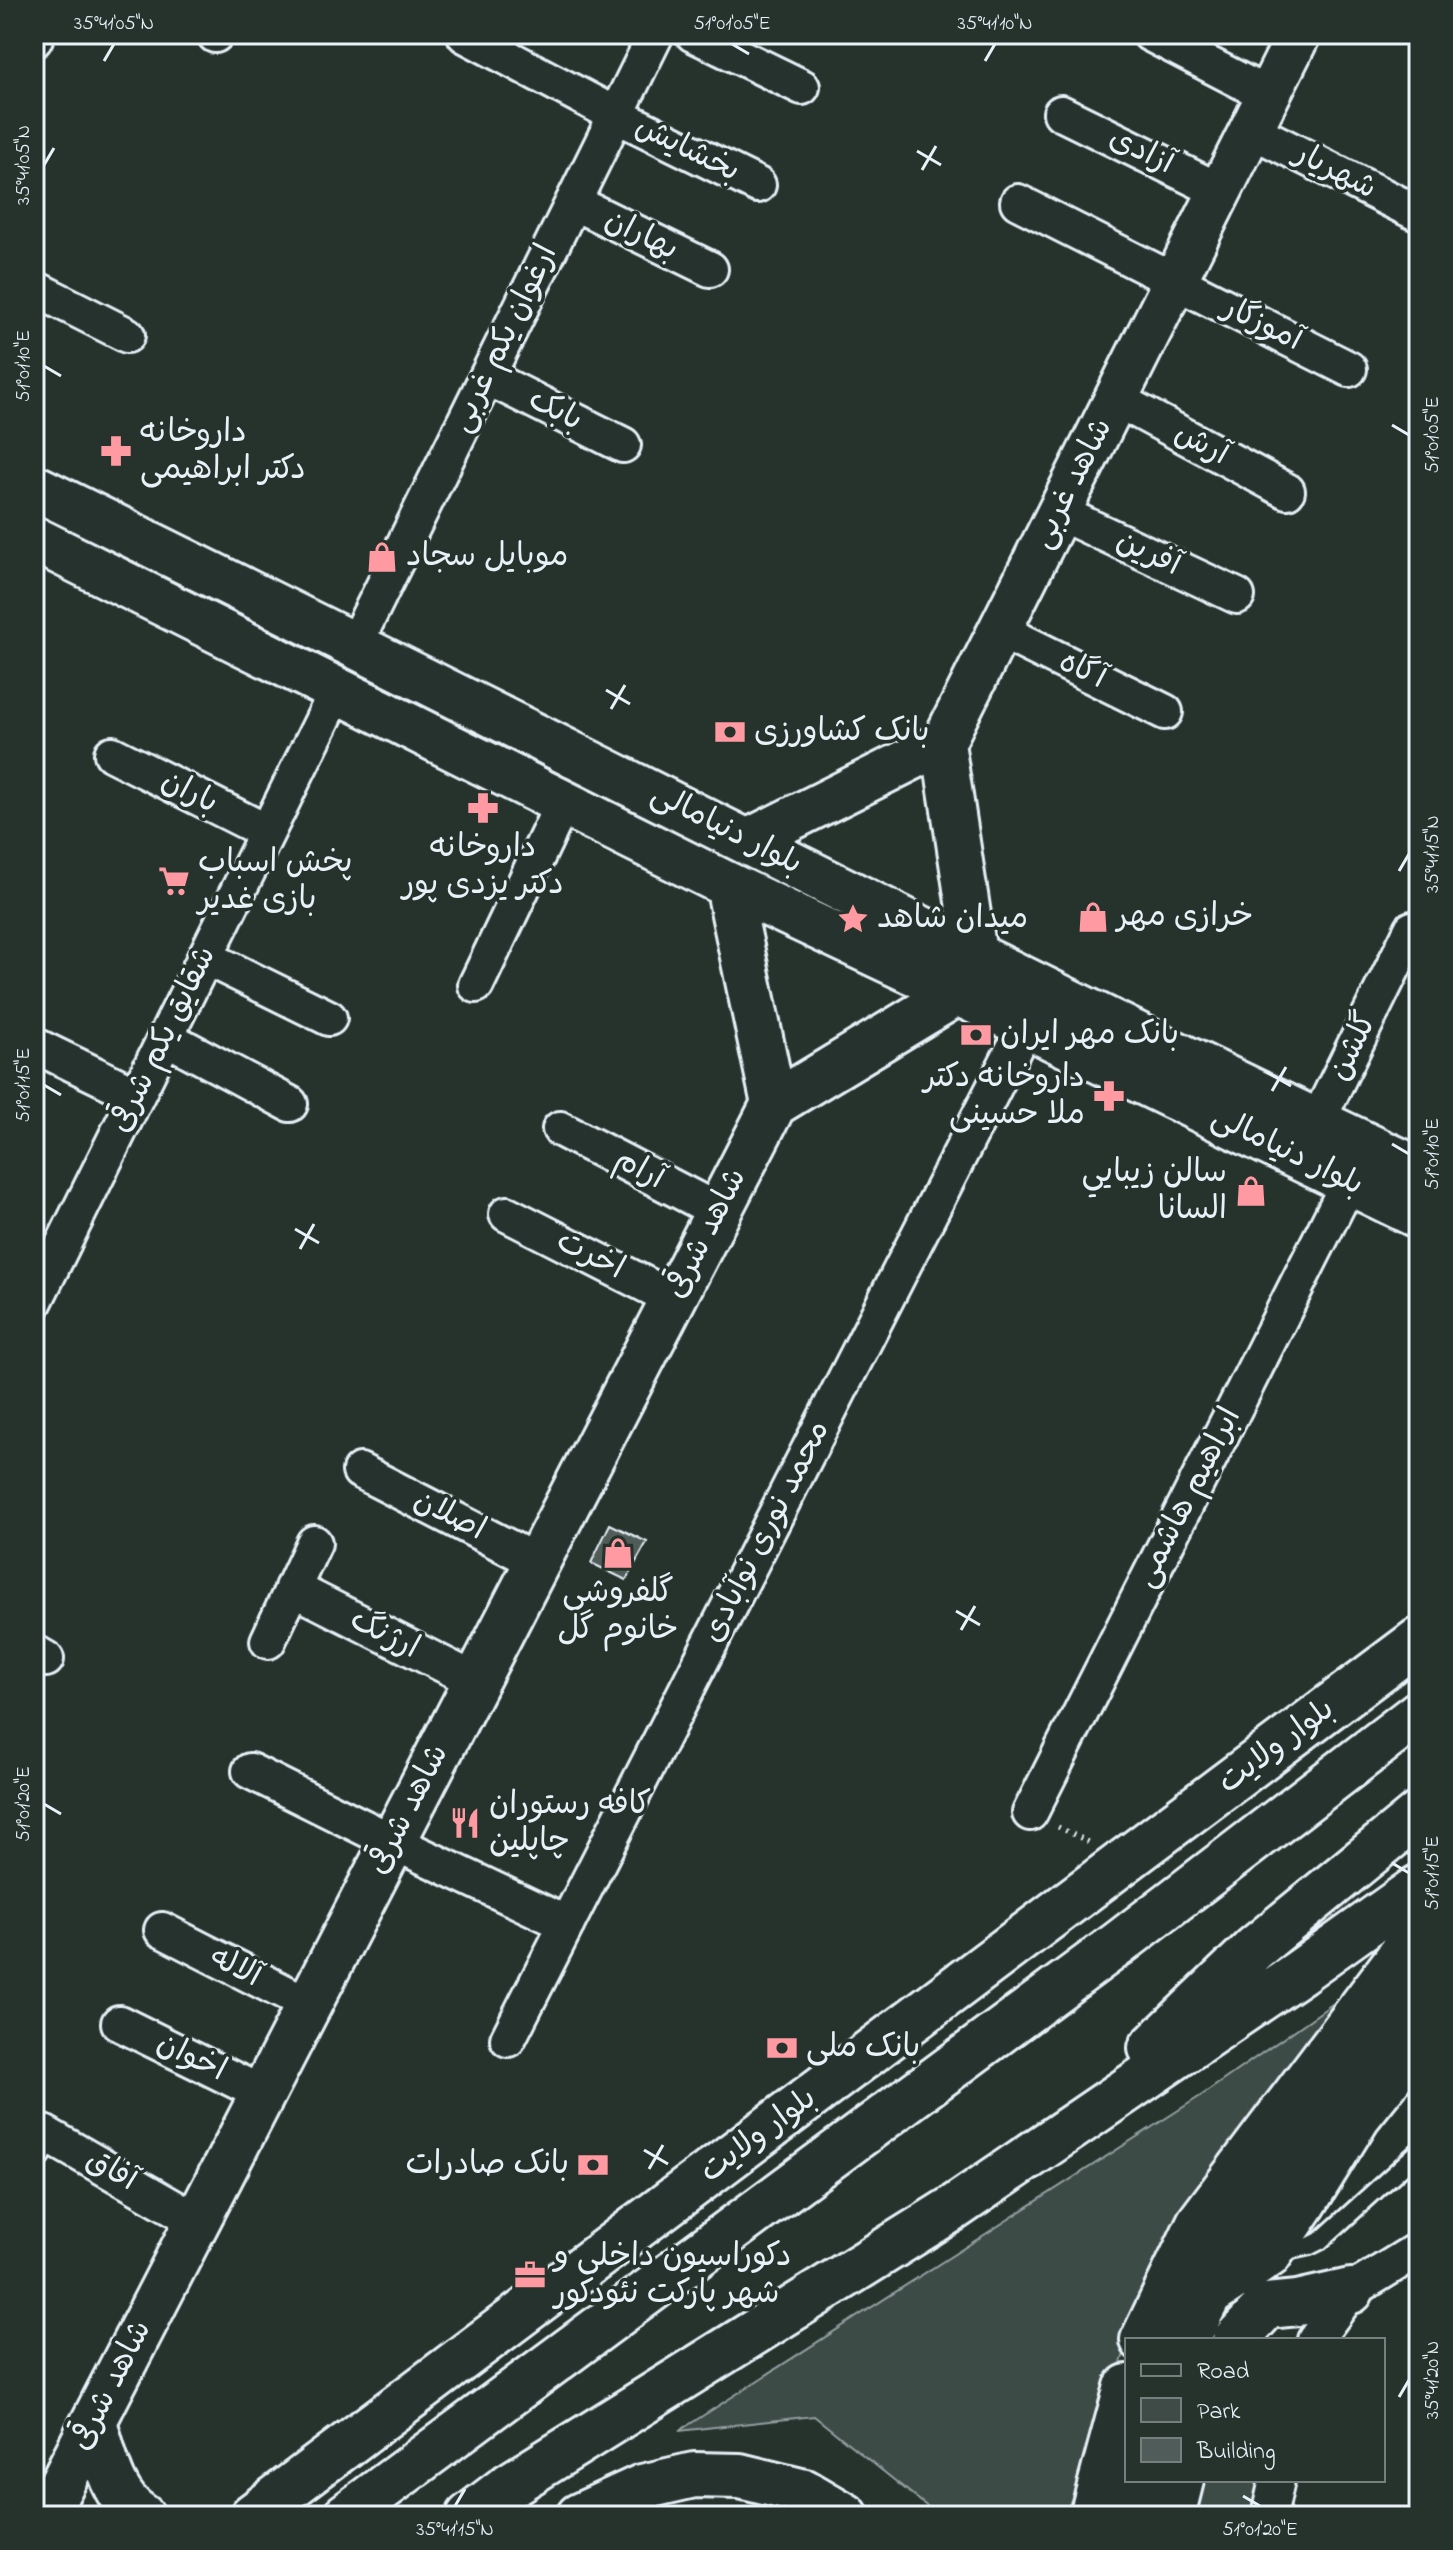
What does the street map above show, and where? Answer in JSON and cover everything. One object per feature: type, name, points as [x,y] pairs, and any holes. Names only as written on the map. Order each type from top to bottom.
[{"type":"main road","name":"بلوار دنیامالی","points":[[34,487],[747,841],[966,974],[1026,1025],[1419,1216]]},
{"type":"main road","name":"بلوار دنیامالی","points":[[34,539],[728,885],[966,974],[1317,1122],[1419,1170]]},
{"type":"main road","points":[[728,885],[774,1104],[966,974]]},
{"type":"main road","name":"شاهد شرقی","points":[[45,2516],[774,1104]]},
{"type":"main road","name":"بلوار ولایت","points":[[252,2516],[1419,1640]]},
{"type":"main road","name":"بلوار ولایت","points":[[345,2516],[1118,1944],[1419,1713]]},
{"type":"main road","points":[[1069,2128],[1255,1948],[1419,1814]]},
{"type":"main road","points":[[469,2516],[507,2487],[952,2209],[1300,1972],[1419,1887]]},
{"type":"main road","points":[[1144,2338],[1199,2223],[1396,1961],[1419,1924]]},
{"type":"main road","points":[[1187,2338],[1248,2220],[1419,1985]]},
{"type":"main road","points":[[1211,2293],[1269,2255],[1358,2116],[1419,2040]]},
{"type":"main road","points":[[1237,2338],[1267,2306],[1298,2303],[1351,2291]]},
{"type":"main road","points":[[1092,2516],[1125,2394]]},
{"type":"main road","points":[[94,2422],[113,2481],[133,2511],[142,2516]]},
{"type":"main road","points":[[579,2516],[642,2487],[694,2475],[740,2476],[805,2492],[846,2516]]},
{"type":"main road","points":[[1133,2516],[1142,2482]]},
{"type":"main road","points":[[1172,2516],[1180,2482]]},
{"type":"street","points":[[34,40],[37,34]]},
{"type":"street","name":"ارغوان یکم غربی","points":[[355,644],[656,34]]},
{"type":"street","points":[[693,34],[802,87]]},
{"type":"street","name":"شهریار","points":[[1150,34],[1259,113],[1419,214]]},
{"type":"street","name":"شاهد غربی","points":[[943,743],[1299,34]]},
{"type":"street","name":"بخشایش","points":[[465,35],[616,115],[758,185]]},
{"type":"street","name":"آزادی","points":[[1061,113],[1220,191]]},
{"type":"street","name":"بهاران","points":[[573,202],[710,269]]},
{"type":"street","name":"آموزگار","points":[[1018,202],[1349,369]]},
{"type":"street","points":[[34,288],[127,335]]},
{"type":"street","name":"بابک","points":[[487,377],[623,445]]},
{"type":"street","name":"آرش","points":[[1116,399],[1287,491]]},
{"type":"street","name":"آفرین","points":[[1058,512],[1237,596]]},
{"type":"street","name":"آگاه","points":[[999,630],[1165,712]]},
{"type":"street","name":"شقایق یکم شرقی","points":[[34,1303],[337,691]]},
{"type":"street","points":[[747,841],[943,743],[966,974]]},
{"type":"street","name":"باران","points":[[112,754],[267,832]]},
{"type":"street","points":[[476,985],[563,803]]},
{"type":"street","name":"گلشن","points":[[1317,1122],[1412,929]]},
{"type":"street","points":[[205,957],[329,1018]]},
{"type":"street","name":"محمد نوری نوآبادی","points":[[508,2039],[1026,1025]]},
{"type":"street","points":[[165,1037],[290,1104]]},
{"type":"street","points":[[34,1045],[137,1095]]},
{"type":"street","name":"آرام","points":[[560,1129],[718,1211]]},
{"type":"street","name":"ابراهیم هاشمی","points":[[1030,1813],[1349,1182]]},
{"type":"street","name":"اخرت","points":[[507,1214],[674,1299]]},
{"type":"street","name":"اصلان","points":[[360,1471],[537,1562]]},
{"type":"street","points":[[268,1641],[314,1543]]},
{"type":"street","name":"ارژنگ","points":[[292,1588],[476,1681]]},
{"type":"street","points":[[250,1771],[567,1924]]},
{"type":"street","name":"آلاله","points":[[162,1930],[309,2005]]},
{"type":"street","name":"اخوان","points":[[119,2023],[263,2094]]},
{"type":"street","name":"آفاق","points":[[34,2152],[44,2133],[197,2221]]},
{"type":"street","points":[[1316,2338],[1351,2291],[1419,2249]]},
{"type":"street","points":[[1269,2516],[1277,2482]]},
{"type":"lane","points":[[1269,2255],[1320,2241],[1419,2151]]},
{"type":"path","points":[[1030,1813],[1125,1861]]},
{"type":"green space","points":[[1378,1972],[1132,2338],[1125,2338],[1125,2351],[1065,2516],[939,2516],[814,2416],[679,2431],[1202,2095]]},
{"type":"green space","points":[[1200,2482],[1266,2482],[1259,2516],[1191,2516]]},
{"type":"building","name":"گلفروشی خانوم گل","points":[[610,1524],[647,1542],[626,1580],[591,1563]]},
{"type":"place","name":"داروخانه دکتر ابراهیمی","points":[[116,451]]},
{"type":"place","name":"موبایل سجاد","points":[[382,557]]},
{"type":"place","name":"بانک کشاورزی","points":[[730,732]]},
{"type":"place","name":"داروخانه دکتر یزدی پور","points":[[483,808]]},
{"type":"place","name":"پخش اسباب بازی غدیر","points":[[174,881]]},
{"type":"place","name":"خرازی مهر","points":[[1093,917]]},
{"type":"place","name":"میدان شاهد","points":[[853,919]]},
{"type":"place","name":"بانک مهر ایران","points":[[976,1035]]},
{"type":"place","name":"داروخانه دکتر ملا حسینی","points":[[1109,1096]]},
{"type":"place","name":"سالن زيبايي السانا","points":[[1251,1191]]},
{"type":"place","name":"گلفروشی خانوم گل","points":[[618,1553]]},
{"type":"place","name":"کافه رستوران چاپلین","points":[[465,1823]]},
{"type":"place","name":"بانک ملی","points":[[782,2048]]},
{"type":"place","name":"بانک صادرات","points":[[593,2165]]},
{"type":"place","name":"دکوراسیون داخلی و شهر پارکت نئودکور","points":[[530,2275]]}]
